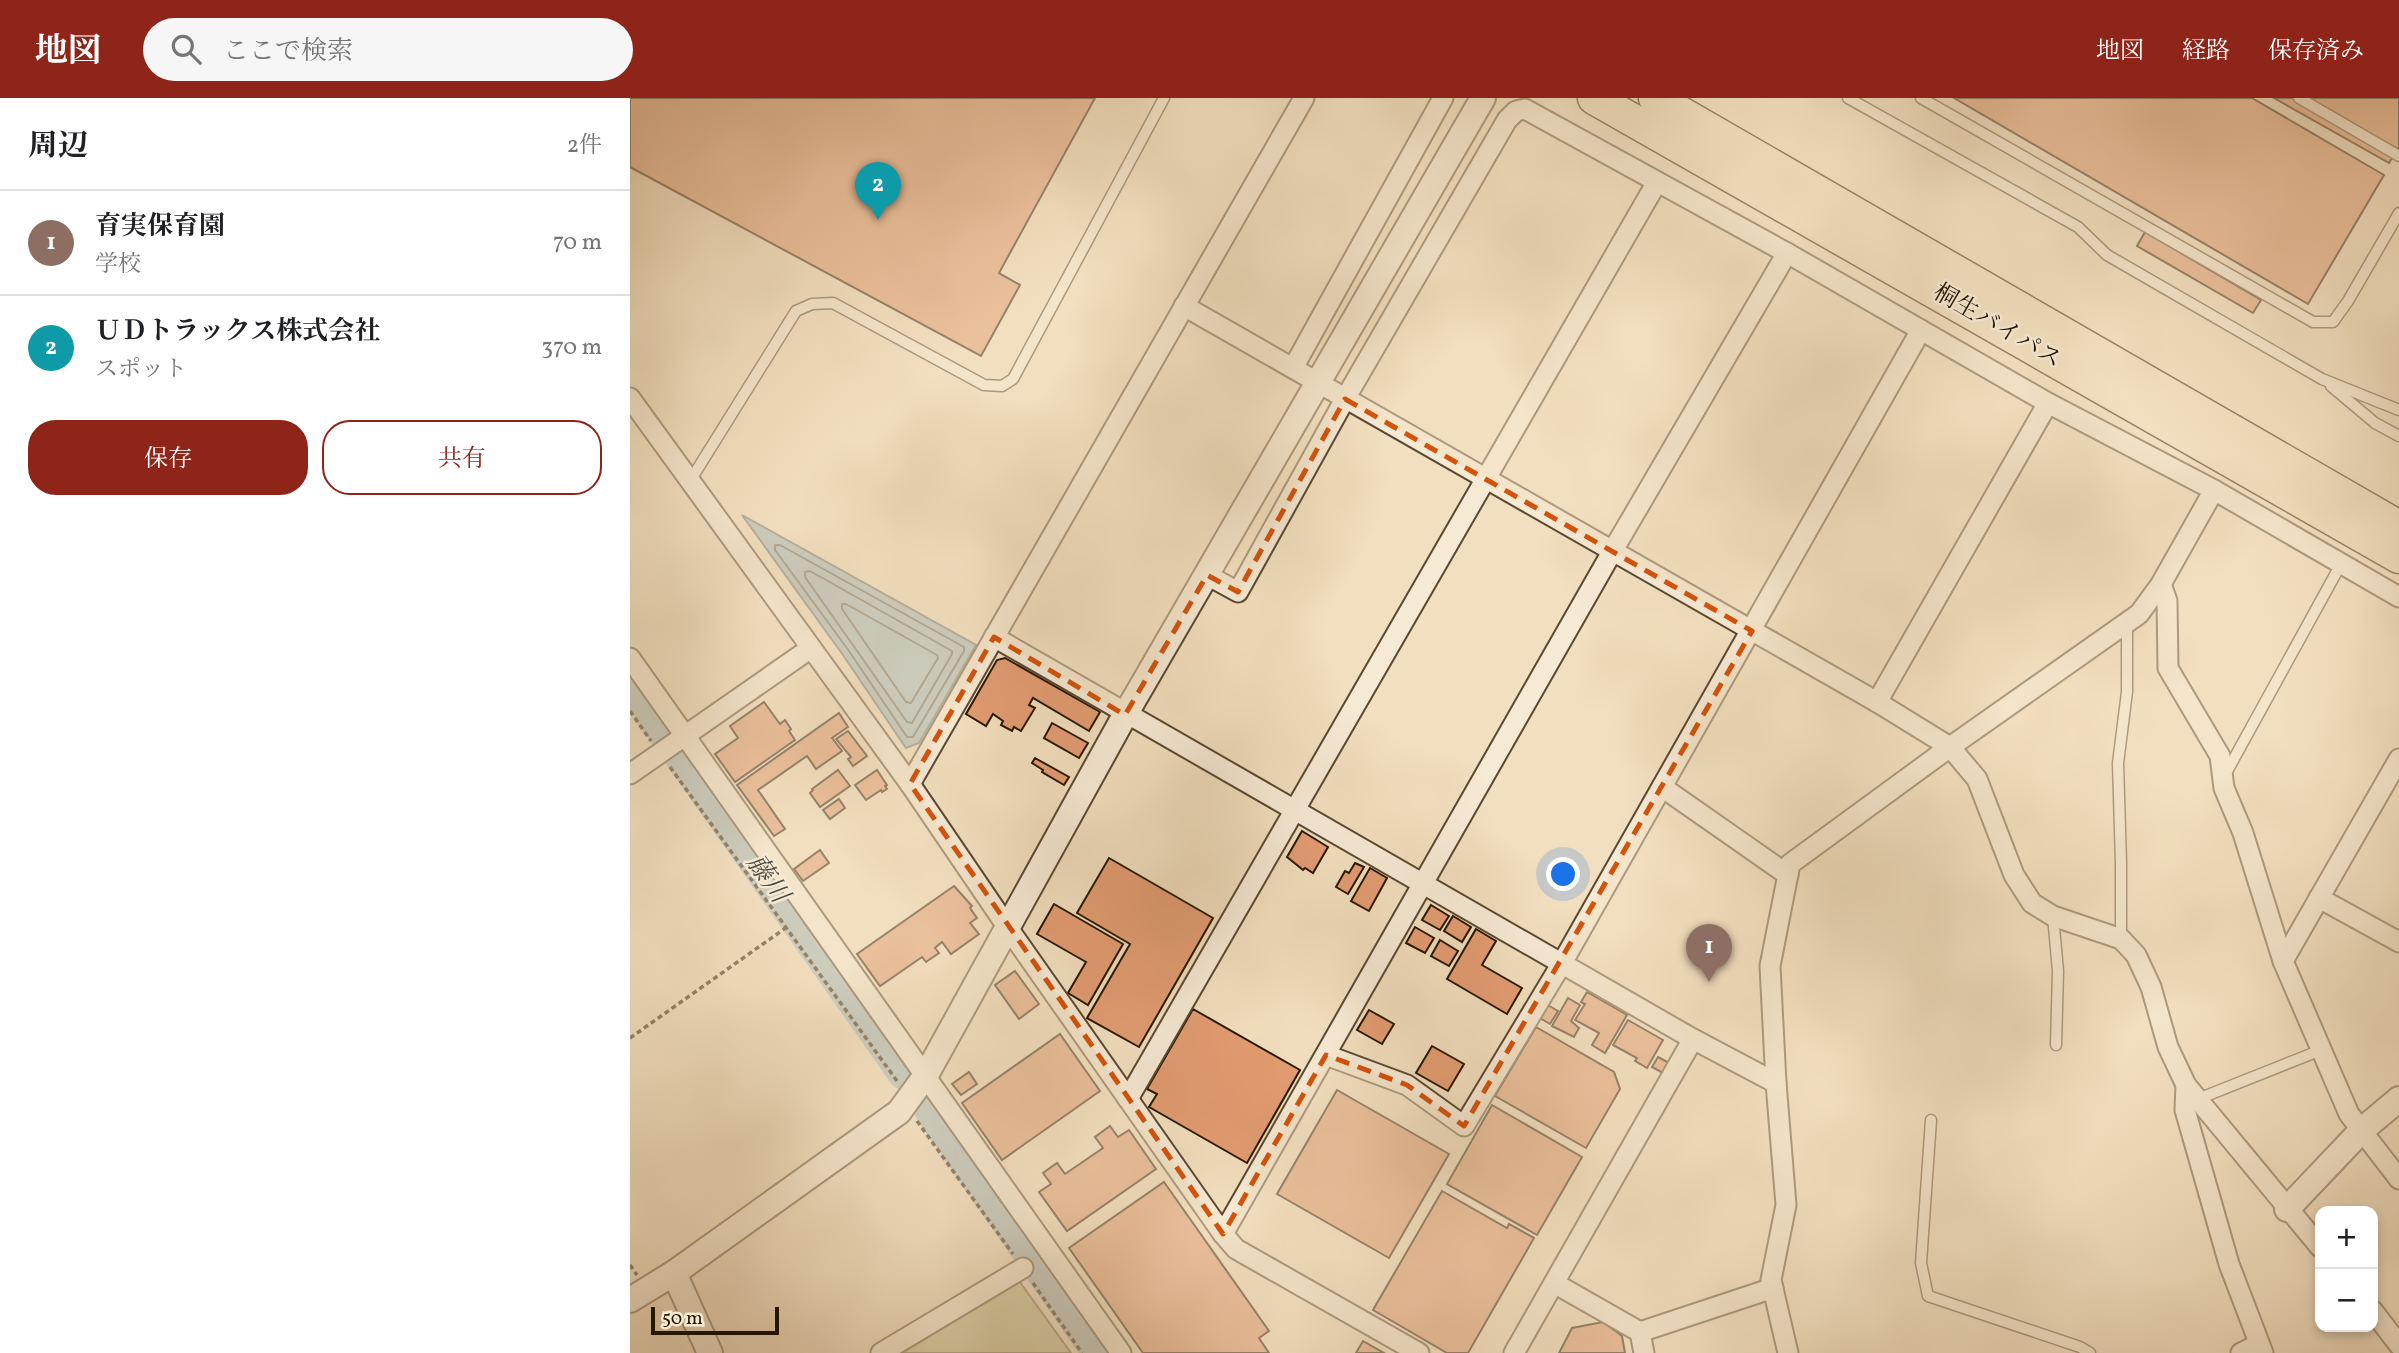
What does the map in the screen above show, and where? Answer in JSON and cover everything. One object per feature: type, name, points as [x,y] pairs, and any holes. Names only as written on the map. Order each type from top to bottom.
[{"type":"highway","name":"桐生バイパス","points":[[1594,98],[2399,557]]},
{"type":"highway","name":"桐生バイパス","points":[[1654,98],[2399,527]]},
{"type":"street","points":[[910,784],[1304,98]]},
{"type":"street","points":[[1293,368],[1443,98]]},
{"type":"street","points":[[630,1300],[674,1273],[898,1112],[908,1102],[1008,928],[1125,715],[1483,98]]},
{"type":"street","points":[[1207,575],[1238,592],[1345,399],[1507,120],[1516,111],[1525,109],[1787,253],[2048,403],[2214,490],[2399,597]]},
{"type":"street","points":[[1128,1099],[1657,182]]},
{"type":"street","points":[[1223,1234],[1612,552],[1787,253]]},
{"type":"street","points":[[1184,306],[1877,702],[1950,747],[1977,779],[2014,875],[2032,903],[2053,916],[2121,939],[2136,955],[2151,987],[2168,1048],[2192,1092],[2315,1241]]},
{"type":"street","points":[[1326,1055],[1407,1084],[1464,1126],[1562,963],[1921,330]]},
{"type":"street","points":[[630,398],[910,784],[1223,1234],[1236,1249],[1419,1353]]},
{"type":"street","points":[[1877,702],[2048,403]]},
{"type":"street","points":[[1788,1353],[1771,1280],[1786,1205],[1770,966],[1790,864],[2138,614],[2161,584],[2214,490]]},
{"type":"street","points":[[2161,584],[2167,601],[2168,668],[2220,756],[2224,788],[2244,834],[2283,961],[2349,1114],[2399,1179]]},
{"type":"street","points":[[994,637],[1125,715],[1425,883],[1693,1039],[1776,1083]]},
{"type":"street","points":[[630,774],[811,648]]},
{"type":"street","points":[[630,657],[1121,1353]]},
{"type":"street","points":[[2283,961],[2399,759]]},
{"type":"street","points":[[1662,787],[1788,875]]},
{"type":"street","points":[[2319,898],[2399,942]]},
{"type":"street","points":[[1514,1353],[1693,1039]]},
{"type":"street","points":[[2192,1092],[2185,1110],[2229,1264],[2261,1349],[2241,1353]]},
{"type":"street","points":[[2287,1209],[2362,1130],[2399,1099]]},
{"type":"street","points":[[881,1353],[1023,1268]]},
{"type":"street","points":[[674,1273],[710,1353]]},
{"type":"street","points":[[1554,1283],[1640,1332],[1773,1288]]},
{"type":"street","points":[[2378,1318],[2399,1345]]},
{"type":"street","points":[[1640,1332],[1644,1353]]},
{"type":"lane","points":[[690,481],[796,311],[812,304],[833,303],[984,385],[1002,386],[1013,380],[1164,98]]},
{"type":"lane","points":[[1848,98],[2078,227],[2107,255],[2322,379],[2399,410]]},
{"type":"lane","points":[[1921,98],[2313,322],[2333,322],[2399,213]]},
{"type":"lane","points":[[2299,98],[2399,156]]},
{"type":"lane","points":[[2322,379],[2375,423],[2399,436]]},
{"type":"lane","points":[[2223,778],[2341,564]]},
{"type":"lane","points":[[2121,939],[2118,762],[2127,692],[2127,623]]},
{"type":"lane","points":[[2053,916],[2058,971],[2056,1045]]},
{"type":"lane","points":[[2192,1092],[2321,1050]]},
{"type":"lane","points":[[1931,1120],[1921,1263],[1927,1296],[2080,1347],[2090,1353]]},
{"type":"path","points":[[630,711],[787,927],[908,1102],[922,1131],[1082,1353]]},
{"type":"path","points":[[630,1038],[787,927]]},
{"type":"highlighted area","points":[[1345,399],[1752,631],[1464,1126],[1407,1085],[1326,1055],[1223,1234],[910,784],[994,637],[1125,715],[1207,575],[1238,592]]},
{"type":"shaded area","points":[[1017,1278],[1071,1353],[889,1353]]},
{"type":"water","points":[[742,515],[976,645],[919,743],[906,748]]},
{"type":"building","points":[[630,98],[1095,98],[999,273],[1020,285],[981,356],[630,167]]},
{"type":"building","points":[[1954,98],[2252,98],[2384,175],[2308,304]]},
{"type":"building","points":[[2274,98],[2399,98],[2399,147],[2389,163]]},
{"type":"building","points":[[2145,232],[2261,300],[2253,313],[2137,246]]},
{"type":"building","points":[[1005,658],[1100,712],[1089,731],[1033,698],[1029,705],[1035,708],[1021,731],[1014,727],[1012,731],[1001,725],[1003,721],[993,714],[986,726],[966,714],[997,660]]},
{"type":"building","points":[[764,702],[780,724],[785,720],[795,740],[735,782],[715,754],[738,738],[730,726]]},
{"type":"building","points":[[839,713],[848,727],[832,738],[842,751],[816,769],[807,756],[758,790],[785,829],[774,836],[737,785]]},
{"type":"building","points":[[1052,723],[1088,743],[1079,758],[1044,738]]},
{"type":"building","points":[[848,731],[867,756],[853,766],[848,759],[851,757],[836,739]]},
{"type":"building","points":[[1035,758],[1069,777],[1064,785],[1032,763]]},
{"type":"building","points":[[838,770],[850,786],[820,807],[810,793]]},
{"type":"building","points":[[877,770],[887,789],[866,800],[855,785]]},
{"type":"building","points":[[839,799],[845,808],[830,819],[823,810]]},
{"type":"building","points":[[1302,831],[1328,847],[1313,873],[1305,868],[1303,870],[1287,857]]},
{"type":"building","points":[[820,850],[829,863],[803,881],[794,869]]},
{"type":"building","points":[[1109,858],[1213,918],[1139,1047],[1087,1018],[1130,944],[1077,913]]},
{"type":"building","points":[[1355,863],[1364,867],[1348,894],[1336,887],[1345,871],[1349,873]]},
{"type":"building","points":[[1370,868],[1387,878],[1369,911],[1351,901]]},
{"type":"building","points":[[954,886],[972,906],[970,908],[977,918],[970,923],[979,934],[951,954],[942,942],[935,948],[939,953],[926,962],[922,957],[880,986],[857,954]]},
{"type":"building","points":[[1054,904],[1123,944],[1088,1005],[1068,993],[1086,962],[1037,934]]},
{"type":"building","points":[[1431,905],[1449,916],[1440,930],[1422,920]]},
{"type":"building","points":[[1453,916],[1471,927],[1462,942],[1444,931]]},
{"type":"building","points":[[1415,927],[1434,938],[1425,953],[1406,943]]},
{"type":"building","points":[[1476,929],[1496,941],[1482,965],[1522,988],[1507,1014],[1447,979]]},
{"type":"building","points":[[1440,940],[1458,951],[1449,966],[1431,956]]},
{"type":"building","points":[[1015,971],[1039,1004],[1019,1019],[995,985]]},
{"type":"building","points":[[1587,992],[1627,1015],[1605,1053],[1592,1045],[1599,1033],[1575,1020],[1585,1004],[1581,1002]]},
{"type":"building","points":[[1568,998],[1580,1005],[1571,1021],[1579,1028],[1574,1037],[1552,1026]]},
{"type":"building","points":[[1546,1004],[1558,1011],[1550,1024],[1538,1017]]},
{"type":"building","points":[[1193,1009],[1300,1070],[1247,1163],[1149,1107],[1157,1094],[1147,1089]]},
{"type":"building","points":[[1369,1010],[1394,1024],[1382,1044],[1357,1030]]},
{"type":"building","points":[[1628,1020],[1663,1040],[1647,1068],[1635,1061],[1637,1058],[1613,1045]]},
{"type":"building","points":[[1536,1027],[1614,1072],[1620,1089],[1586,1148],[1495,1096]]},
{"type":"building","points":[[1060,1034],[1100,1091],[1002,1160],[962,1103]]},
{"type":"building","points":[[1432,1046],[1464,1064],[1448,1091],[1416,1073]]},
{"type":"building","points":[[1658,1057],[1669,1063],[1663,1073],[1652,1067]]},
{"type":"building","points":[[969,1072],[977,1084],[961,1095],[952,1084]]},
{"type":"building","points":[[1337,1090],[1449,1154],[1389,1258],[1277,1194]]},
{"type":"building","points":[[1492,1105],[1582,1157],[1537,1235],[1447,1184]]},
{"type":"building","points":[[1110,1126],[1118,1137],[1129,1130],[1156,1169],[1067,1231],[1039,1192],[1051,1184],[1043,1173],[1057,1163],[1065,1174],[1103,1148],[1095,1137]]},
{"type":"building","points":[[1164,1182],[1269,1331],[1259,1338],[1269,1353],[1143,1353],[1069,1248]]},
{"type":"building","points":[[1442,1191],[1507,1228],[1509,1224],[1534,1238],[1468,1353],[1447,1353],[1373,1310]]},
{"type":"building","points":[[1603,1322],[1622,1336],[1625,1353],[1559,1353],[1572,1328]]},
{"type":"building","points":[[1363,1341],[1384,1353],[1356,1353]]},
{"type":"waterway","name":"藤川","points":[[630,685],[904,1074]]},
{"type":"waterway","name":"藤川","points":[[931,1112],[1098,1353]]},
{"type":"place","name":"ＵＤトラックス株式会社","points":[[878,220]]},
{"type":"place","name":"育実保育園","points":[[1709,982]]}]
